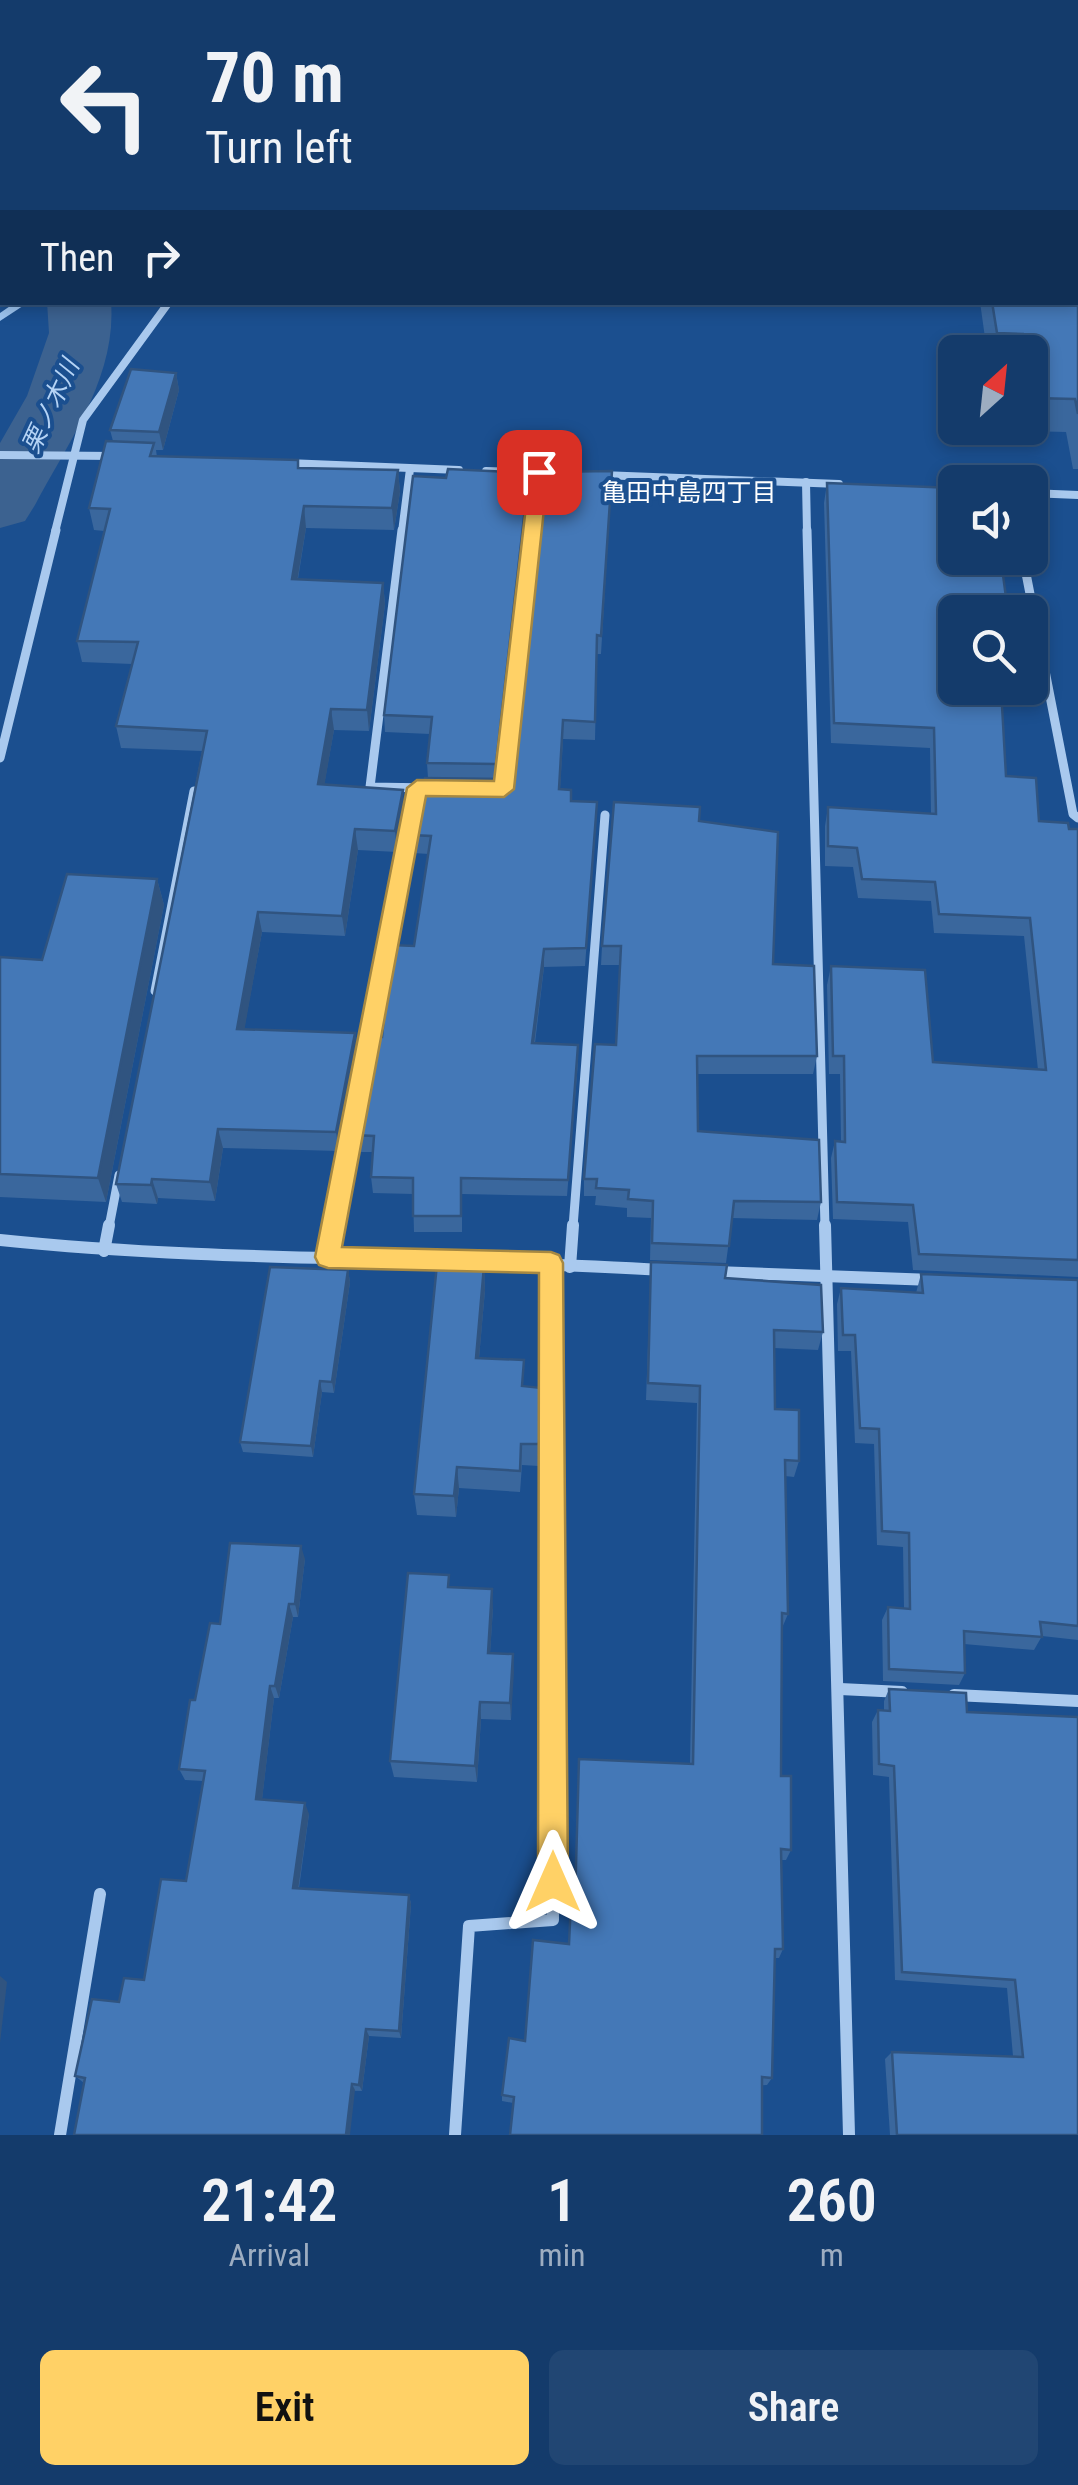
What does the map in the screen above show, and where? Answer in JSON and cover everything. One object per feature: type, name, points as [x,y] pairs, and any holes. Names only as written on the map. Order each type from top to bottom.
[{"type":"street","points":[[0,758],[83,420],[167,305]]},
{"type":"street","points":[[0,455],[132,456]]},
{"type":"street","points":[[271,463],[558,473]]},
{"type":"street","points":[[410,469],[370,787],[452,788]]},
{"type":"street","points":[[486,789],[504,789],[539,472]]},
{"type":"street","points":[[596,474],[843,484]]},
{"type":"street","points":[[806,482],[824,1274],[840,1689],[848,2135]]},
{"type":"street","points":[[1048,494],[1078,495]]},
{"type":"street","points":[[1027,575],[1073,814],[1078,818]]},
{"type":"street","points":[[328,1257],[417,788]]},
{"type":"street","points":[[152,1002],[194,791]]},
{"type":"street","points":[[570,1267],[605,816]]},
{"type":"street","points":[[104,1251],[122,1155]]},
{"type":"street","points":[[0,1240],[104,1251],[551,1263],[685,1271]]},
{"type":"street","points":[[454,2135],[469,1926],[553,1920],[551,1263]]},
{"type":"street","points":[[705,1272],[941,1280]]},
{"type":"street","points":[[840,1689],[919,1693]]},
{"type":"street","points":[[939,1694],[1078,1702]]},
{"type":"street","points":[[60,2135],[100,1894]]},
{"type":"building","points":[[992,305],[1078,305],[1078,414],[1075,399],[1048,398],[1048,335],[997,333]]},
{"type":"building","points":[[131,369],[176,373],[159,432],[110,430]]},
{"type":"building","points":[[106,441],[154,443],[150,456],[298,460],[298,468],[398,470],[392,508],[304,506],[292,579],[383,583],[367,710],[331,709],[318,784],[403,790],[395,831],[355,829],[342,916],[258,912],[237,1029],[355,1033],[336,1132],[218,1129],[210,1182],[152,1179],[151,1185],[116,1184],[207,731],[116,726],[138,642],[77,641],[110,509],[89,508]]},
{"type":"building","points":[[448,469],[529,473],[496,764],[427,763],[432,717],[384,715],[413,476],[446,478]]},
{"type":"building","points":[[612,471],[601,636],[597,635],[595,722],[563,720],[559,789],[571,790],[571,801],[597,802],[586,948],[544,949],[532,1043],[578,1045],[568,1180],[461,1178],[461,1216],[413,1216],[413,1178],[371,1177],[374,1136],[353,1135],[372,1036],[382,1037],[391,945],[414,946],[431,836],[411,835],[420,790],[424,790],[425,778],[503,779],[511,774],[544,472]]},
{"type":"building","points":[[827,483],[938,487],[938,575],[1003,575],[1006,595],[938,595],[938,705],[1002,705],[1006,776],[1036,778],[1039,821],[1068,823],[1069,829],[1078,829],[1078,1260],[919,1254],[913,1205],[837,1202],[835,1141],[845,1142],[844,1056],[833,1056],[831,966],[925,970],[933,1062],[1046,1070],[1030,918],[939,914],[935,882],[862,879],[857,848],[828,846],[828,807],[936,814],[934,728],[834,723]]},
{"type":"building","points":[[614,802],[700,807],[699,821],[778,832],[773,964],[814,966],[817,1056],[697,1056],[698,1131],[819,1140],[821,1202],[734,1201],[729,1246],[652,1243],[653,1201],[628,1199],[629,1190],[596,1188],[597,1179],[584,1179],[595,1044],[616,1045],[621,946],[602,946]]},
{"type":"building","points":[[67,874],[157,879],[98,1178],[0,1174],[0,957],[42,960]]},
{"type":"building","points":[[651,1262],[727,1265],[725,1278],[821,1285],[823,1332],[774,1330],[775,1409],[799,1410],[799,1461],[785,1460],[788,1614],[782,1613],[781,1776],[791,1776],[791,1850],[781,1849],[783,1949],[775,1949],[772,2078],[762,2077],[762,2135],[510,2135],[514,2097],[502,2095],[509,2038],[525,2041],[533,1940],[569,1944],[571,1901],[575,1901],[579,1759],[693,1764],[700,1386],[648,1383]]},
{"type":"building","points":[[437,1264],[484,1266],[476,1358],[524,1360],[522,1386],[542,1388],[539,1444],[521,1444],[520,1471],[457,1467],[454,1496],[414,1494]]},
{"type":"building","points":[[270,1267],[348,1270],[332,1382],[320,1381],[311,1446],[240,1442]]},
{"type":"building","points":[[921,1274],[1078,1280],[1078,1626],[1040,1622],[1042,1637],[964,1631],[965,1673],[889,1669],[888,1607],[910,1609],[909,1533],[882,1531],[879,1429],[860,1428],[855,1335],[843,1335],[841,1288],[923,1293]]},
{"type":"building","points":[[230,1543],[301,1546],[295,1604],[289,1604],[275,1686],[270,1686],[256,1799],[305,1803],[293,1888],[409,1895],[399,2031],[366,2029],[359,2085],[352,2084],[346,2135],[74,2135],[85,2078],[75,2076],[92,1999],[119,2002],[124,1978],[144,1980],[161,1879],[186,1881],[205,1771],[179,1769],[190,1700],[195,1700],[210,1623],[220,1624]]},
{"type":"building","points":[[408,1573],[449,1575],[448,1587],[492,1589],[488,1653],[513,1654],[510,1703],[480,1702],[475,1766],[390,1761]]},
{"type":"building","points":[[889,1689],[966,1693],[967,1712],[1078,1717],[1078,2135],[897,2135],[892,2052],[1023,2057],[1015,1980],[902,1972],[894,1766],[879,1764],[878,1710],[890,1711]]},
{"type":"waterway","points":[[0,318],[20,305]]},
{"type":"waterway","name":"栗ノ木川","points":[[0,505],[60,396],[81,333],[79,305]]},
{"type":"district","name":"亀田中島四丁目","points":[[689,492]]},
{"type":"route","points":[[539,472],[504,789],[417,788],[328,1257],[551,1263],[553,1882]]}]
